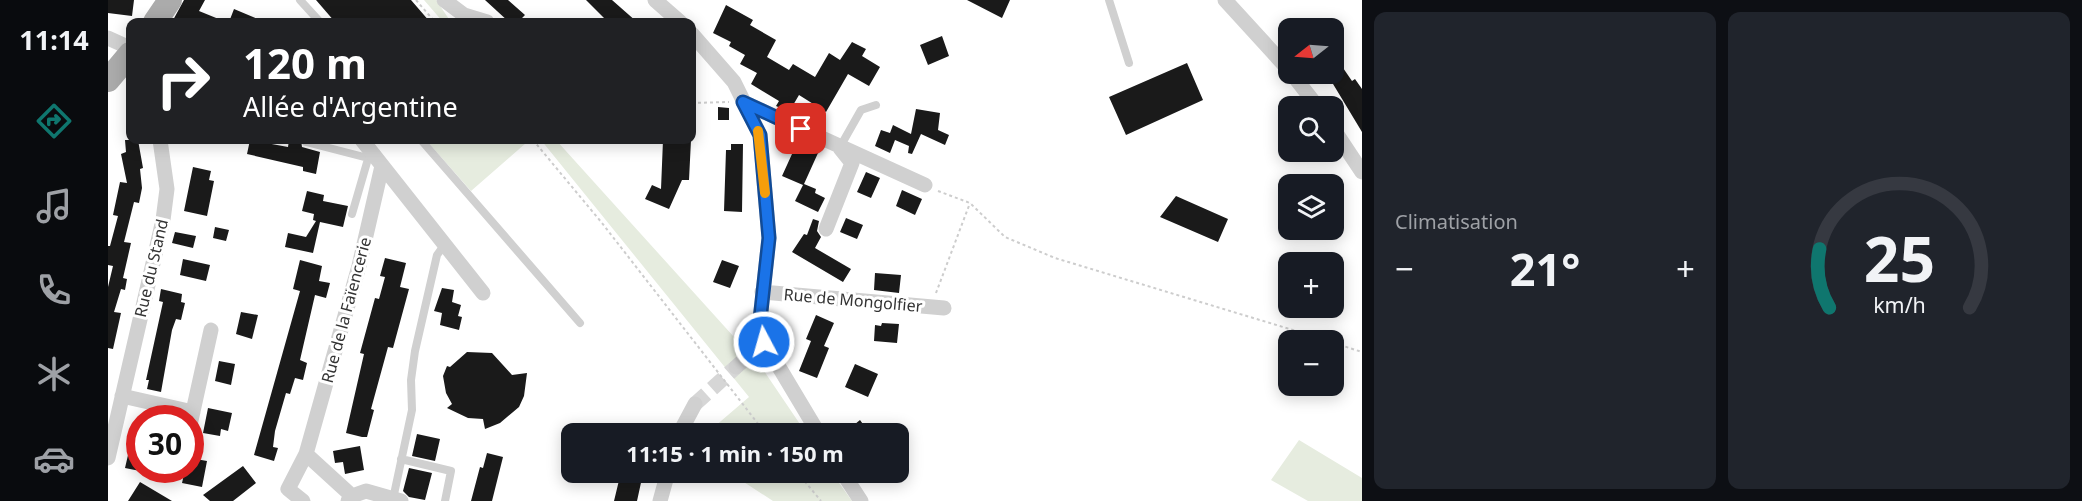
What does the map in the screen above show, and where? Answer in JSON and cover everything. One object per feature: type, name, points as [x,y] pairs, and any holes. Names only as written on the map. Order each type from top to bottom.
[{"type":"main road","points":[[158,18],[170,0]]},
{"type":"main road","points":[[108,80],[126,59]]},
{"type":"street","points":[[444,0],[464,15],[474,18]]},
{"type":"street","points":[[655,0],[675,18]]},
{"type":"street","points":[[1225,0],[1278,58]]},
{"type":"street","points":[[108,38],[126,46]]},
{"type":"street","points":[[696,39],[734,82],[760,135],[769,238],[760,320],[764,342],[812,423]]},
{"type":"street","points":[[1300,84],[1309,96]]},
{"type":"street","points":[[743,102],[925,186]]},
{"type":"street","name":"Rue du Stand","points":[[108,458],[163,220],[167,189],[161,144]]},
{"type":"street","points":[[1344,145],[1362,172]]},
{"type":"street","points":[[826,229],[852,163],[840,147]]},
{"type":"street","points":[[367,149],[483,293]]},
{"type":"street","name":"Rue de la Faïencerie","points":[[303,501],[288,489],[306,454],[358,266],[382,166]]},
{"type":"street","name":"Rue de Mongolfier","points":[[762,292],[938,308]]},
{"type":"street","points":[[195,405],[211,330]]},
{"type":"street","points":[[736,367],[764,342]]},
{"type":"street","points":[[122,396],[151,405]]},
{"type":"street","points":[[685,423],[695,404]]},
{"type":"street","points":[[306,454],[350,499],[366,491],[397,500]]},
{"type":"street","points":[[662,500],[666,483]]},
{"type":"street","points":[[849,483],[861,501]]},
{"type":"lane","points":[[300,0],[316,18]]},
{"type":"lane","points":[[1109,0],[1129,63]]},
{"type":"lane","points":[[840,147],[861,110],[876,105]]},
{"type":"lane","points":[[323,144],[367,149],[352,214]]},
{"type":"lane","points":[[424,144],[580,323]]},
{"type":"lane","points":[[397,500],[401,459],[412,411],[411,380],[415,351],[437,255],[444,244]]},
{"type":"lane","points":[[401,459],[451,471],[445,501]]},
{"type":"path","points":[[416,0],[432,18]]},
{"type":"path","points":[[696,103],[743,102]]},
{"type":"path","points":[[536,144],[602,223],[757,423]]},
{"type":"path","points":[[925,186],[970,203],[1005,237],[1055,258],[1293,330]]},
{"type":"path","points":[[938,308],[938,281],[970,203]]},
{"type":"path","points":[[1344,346],[1362,352]]},
{"type":"path","points":[[806,483],[821,501]]},
{"type":"shaded area","points":[[424,0],[436,0],[448,18],[440,18]]},
{"type":"shaded area","points":[[430,144],[525,144],[471,191]]},
{"type":"shaded area","points":[[544,144],[560,144],[762,368],[799,423],[719,423],[749,397]]},
{"type":"shaded area","points":[[1299,440],[1362,478],[1362,501],[1308,501],[1271,480]]},
{"type":"shaded area","points":[[745,483],[839,483],[852,501],[773,501]]},
{"type":"building","points":[[108,0],[134,0],[132,16],[108,13]]},
{"type":"building","points":[[184,0],[205,0],[199,11],[216,18],[174,18]]},
{"type":"building","points":[[316,0],[411,0],[427,18],[332,18]]},
{"type":"building","points":[[485,0],[508,0],[525,15],[522,18],[505,18]]},
{"type":"building","points":[[586,0],[612,0],[632,18],[604,18]]},
{"type":"building","points":[[967,0],[1010,0],[1002,18]]},
{"type":"building","points":[[726,5],[753,20],[750,25],[776,40],[767,57],[789,70],[793,64],[815,77],[829,53],[840,60],[852,42],[866,49],[862,56],[880,67],[869,86],[848,74],[826,112],[799,95],[789,112],[776,106],[779,101],[751,84],[757,73],[740,64],[745,55],[729,46],[731,42],[713,33]]},
{"type":"building","points":[[234,9],[255,18],[231,18]]},
{"type":"building","points":[[942,36],[949,56],[928,65],[920,45]]},
{"type":"building","points":[[1187,63],[1203,100],[1126,135],[1109,97]]},
{"type":"building","points":[[1344,69],[1352,81],[1355,79],[1362,89],[1362,132],[1344,102],[1344,96],[1340,96],[1333,84],[1344,84]]},
{"type":"building","points":[[718,107],[729,108],[729,120],[718,120]]},
{"type":"building","points":[[916,109],[940,113],[938,130],[949,135],[945,145],[921,134],[912,154],[908,153],[909,146],[895,140],[890,153],[875,146],[881,130],[890,133],[893,125],[911,134]]},
{"type":"building","points":[[125,140],[126,144],[139,144],[143,168],[140,169],[142,188],[139,203],[134,202],[124,242],[131,243],[123,278],[127,279],[125,290],[121,289],[114,312],[121,313],[113,349],[108,348],[108,287],[113,266],[108,265],[108,246],[110,246],[118,216],[113,215],[120,182],[127,183],[121,154],[126,152]]},
{"type":"building","points":[[797,143],[818,153],[804,184],[816,189],[815,193],[825,198],[818,212],[795,201],[803,185],[782,176]]},
{"type":"building","points":[[249,144],[288,147],[288,144],[302,144],[302,147],[320,152],[316,174],[303,171],[303,167],[247,154]]},
{"type":"building","points":[[663,144],[691,144],[689,180],[682,180],[669,209],[645,199],[652,185],[661,189]]},
{"type":"building","points":[[731,144],[743,144],[742,212],[724,211],[726,150],[731,150]]},
{"type":"building","points":[[193,167],[211,171],[209,180],[214,181],[207,216],[184,211]]},
{"type":"building","points":[[866,172],[880,178],[871,198],[857,192]]},
{"type":"building","points":[[902,190],[922,199],[915,215],[896,206]]},
{"type":"building","points":[[307,191],[324,195],[323,201],[348,206],[343,227],[320,222],[313,253],[285,247],[288,233],[306,237],[316,221],[313,220],[314,214],[302,211]]},
{"type":"building","points":[[1176,196],[1228,219],[1218,242],[1160,217]]},
{"type":"building","points":[[846,218],[863,225],[857,239],[840,232]]},
{"type":"building","points":[[813,219],[819,221],[817,231],[821,237],[815,248],[851,269],[843,282],[792,252],[804,234],[807,235]]},
{"type":"building","points":[[215,227],[229,230],[226,241],[213,238]]},
{"type":"building","points":[[175,232],[196,236],[193,248],[172,243]]},
{"type":"building","points":[[385,258],[406,263],[400,287],[409,289],[393,348],[388,347],[371,409],[374,410],[367,437],[362,437],[346,433],[364,354],[360,353],[375,298],[379,299],[385,277],[380,276]]},
{"type":"building","points":[[183,259],[210,265],[206,281],[180,275]]},
{"type":"building","points":[[300,260],[322,266],[319,281],[330,283],[326,298],[315,295],[300,360],[307,363],[303,380],[295,378],[290,394],[286,393],[275,431],[273,447],[278,448],[274,461],[254,455],[300,291],[293,289]]},
{"type":"building","points":[[722,260],[739,266],[730,288],[713,282]]},
{"type":"building","points":[[875,273],[901,275],[899,293],[874,290]]},
{"type":"building","points":[[442,288],[454,290],[452,302],[461,305],[458,316],[462,317],[459,330],[440,325],[442,313],[434,311]]},
{"type":"building","points":[[161,289],[182,294],[181,302],[185,303],[181,320],[176,319],[172,330],[161,392],[147,389],[149,380],[146,380],[163,302],[159,301]]},
{"type":"building","points":[[241,312],[258,315],[252,339],[236,334]]},
{"type":"building","points":[[816,315],[834,323],[824,346],[829,348],[817,378],[799,371],[811,341],[806,339]]},
{"type":"building","points":[[882,323],[899,324],[897,343],[874,341],[875,325],[881,326]]},
{"type":"building","points":[[467,352],[492,353],[512,375],[527,373],[524,396],[519,407],[500,423],[485,429],[483,419],[468,418],[447,408],[452,404],[446,393],[443,376],[447,366],[450,367]]},
{"type":"building","points":[[219,361],[235,364],[231,385],[215,381]]},
{"type":"building","points":[[855,364],[878,374],[868,397],[845,387]]},
{"type":"building","points":[[208,408],[232,413],[228,431],[221,429],[220,436],[204,433]]},
{"type":"building","points":[[417,434],[440,439],[435,461],[412,456]]},
{"type":"building","points":[[360,446],[364,470],[345,474],[343,462],[335,463],[333,451]]},
{"type":"building","points":[[487,453],[503,457],[492,501],[471,501],[480,467],[483,468]]},
{"type":"building","points":[[204,460],[207,461],[204,477]]},
{"type":"building","points":[[243,466],[256,483],[233,501],[210,501],[203,495]]},
{"type":"building","points":[[409,468],[432,473],[425,500],[409,497],[403,491]]},
{"type":"building","points":[[139,483],[142,483],[172,501],[128,501]]},
{"type":"building","points":[[182,483],[203,483],[202,487]]},
{"type":"building","points":[[618,483],[641,483],[637,501],[614,501]]},
{"type":"tunnel","points":[[695,404],[736,367]]},
{"type":"slow traffic","points":[[758,131],[765,193]]},
{"type":"route","points":[[764,342],[760,320],[769,238],[760,135],[743,102],[801,129]]}]
